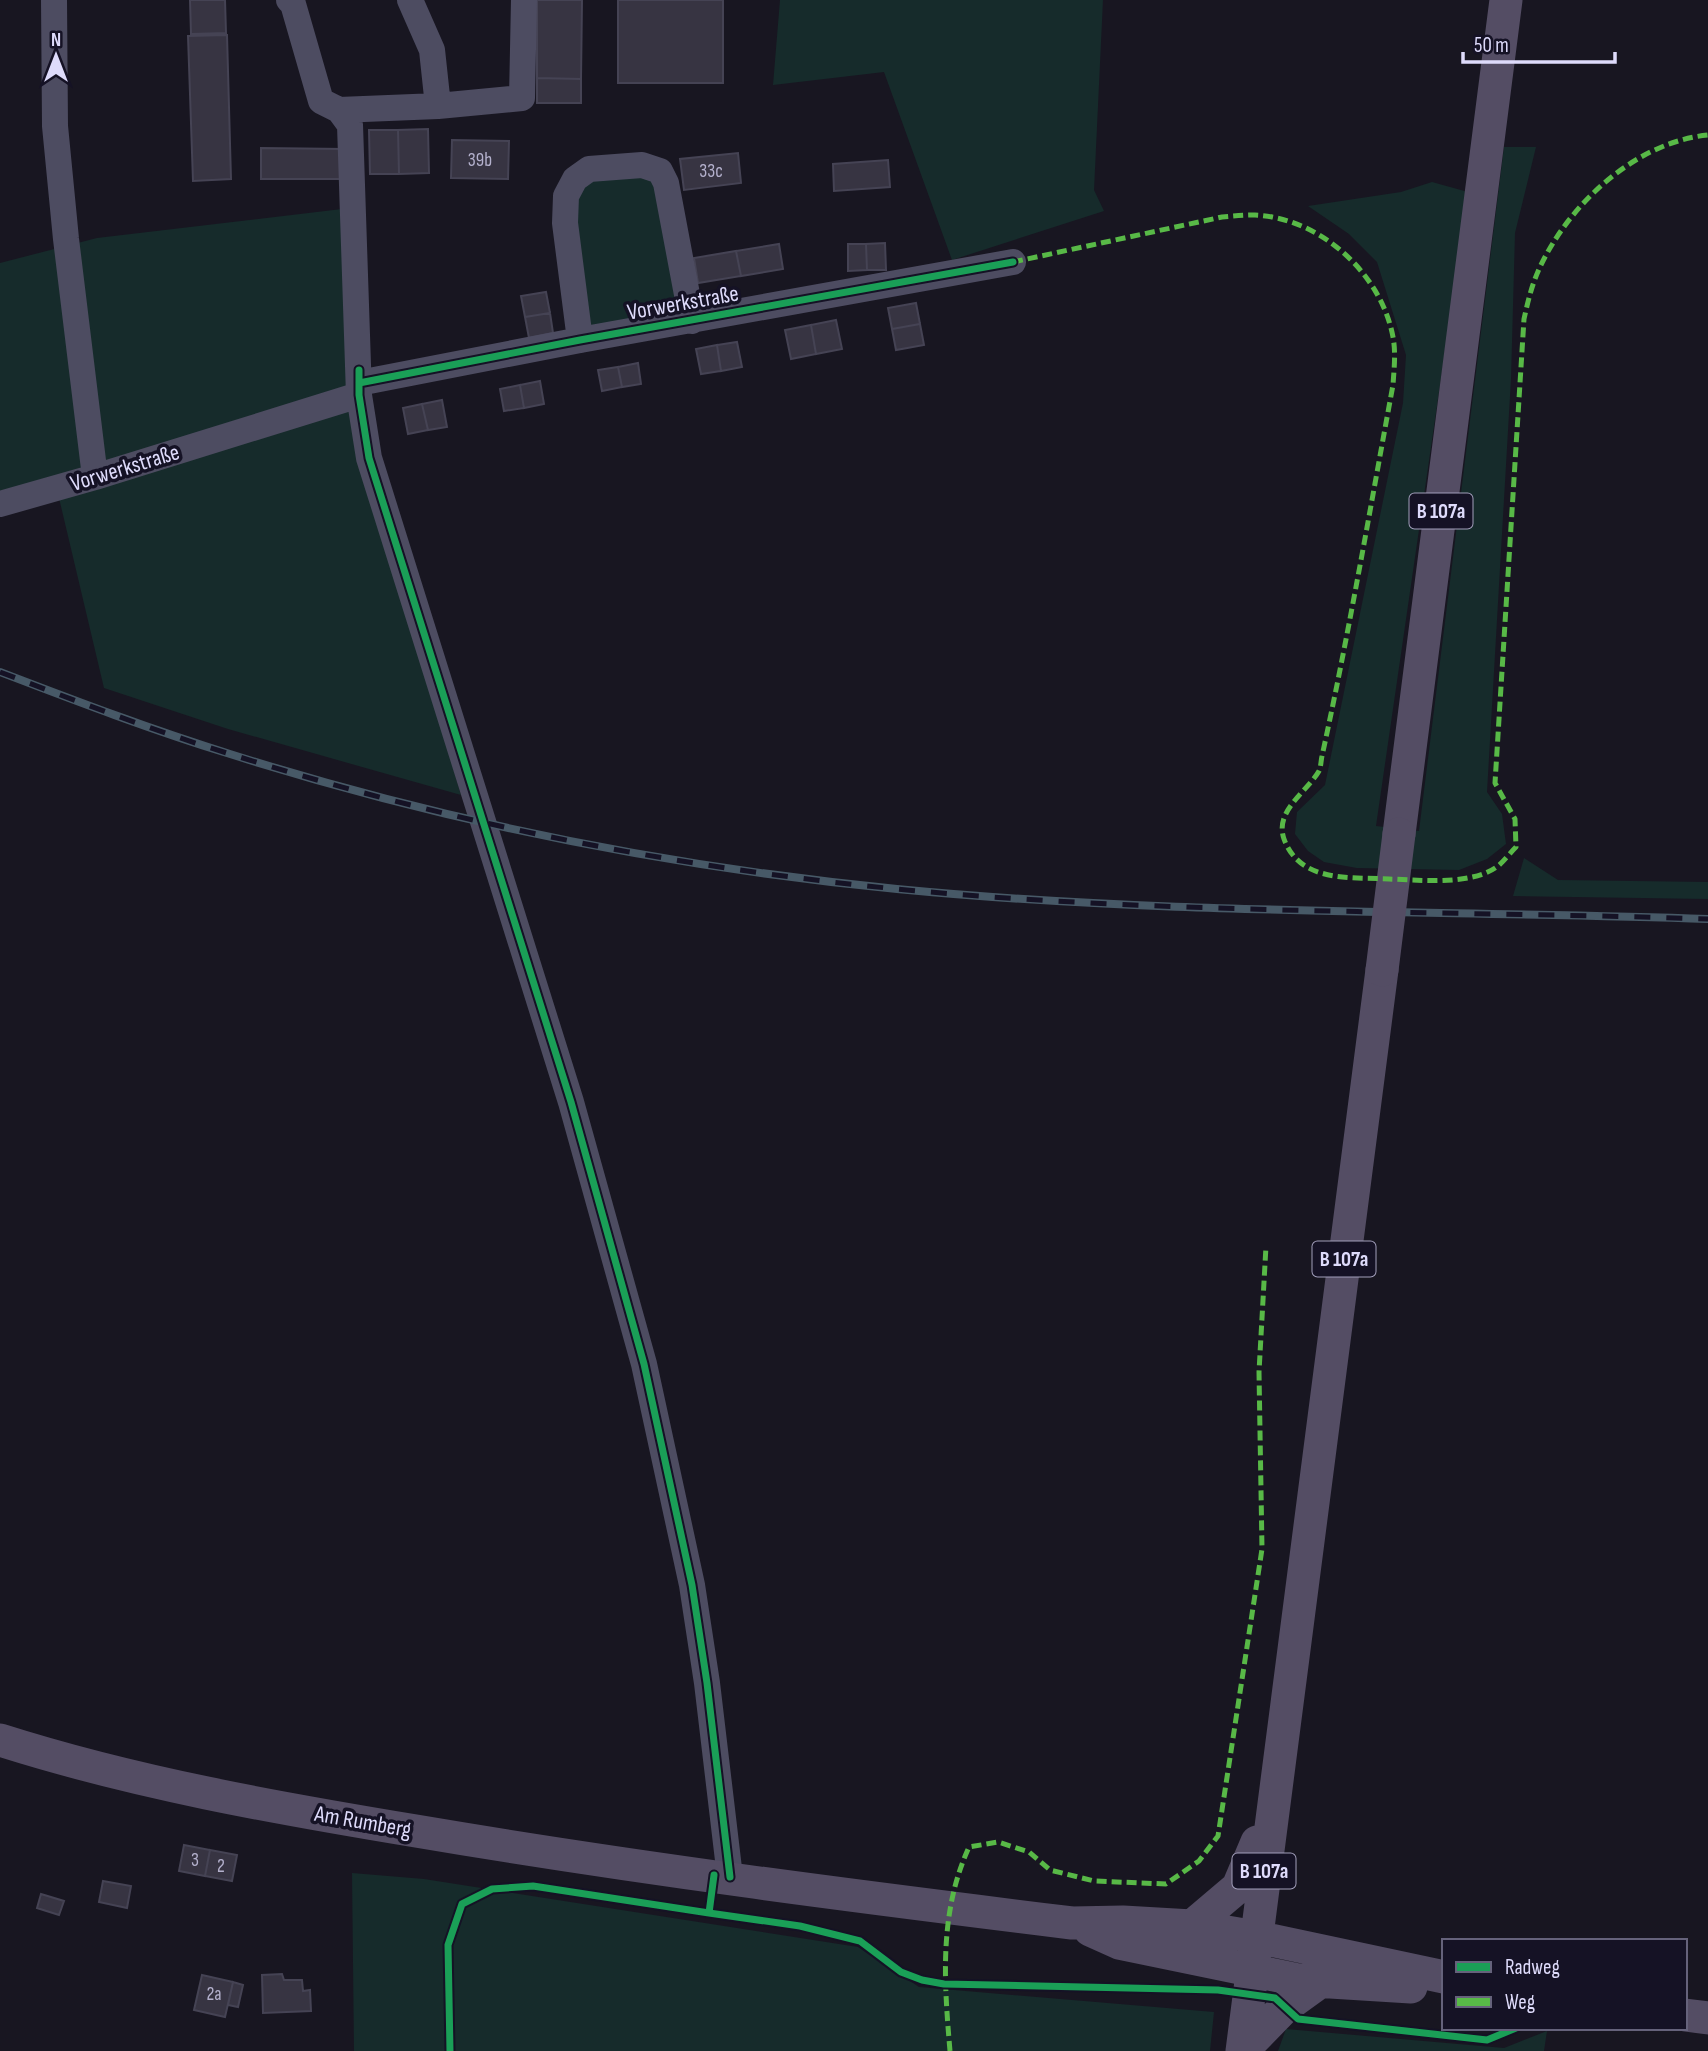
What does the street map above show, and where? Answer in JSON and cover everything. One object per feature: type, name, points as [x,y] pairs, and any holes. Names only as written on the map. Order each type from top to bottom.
[{"type":"main road","name":"B 107a","points":[[1242,2051],[1506,0]]},
{"type":"main road","name":"Am Rumberg","points":[[0,1740],[37,1752],[165,1783],[346,1819],[525,1850],[1072,1923]]},
{"type":"main road","points":[[1192,1926],[1238,1887],[1273,1804]]},
{"type":"main road","points":[[1072,1923],[1123,1922],[1192,1926],[1442,1977]]},
{"type":"main road","points":[[1072,1923],[1119,1943],[1298,1980],[1442,1987]]},
{"type":"main road","points":[[1242,2051],[1285,2007],[1321,1981]]},
{"type":"main road","points":[[1687,2015],[1708,2018]]},
{"type":"street","points":[[54,0],[55,126],[95,477]]},
{"type":"street","points":[[410,0],[432,50],[438,107]]},
{"type":"street","points":[[339,110],[438,107],[522,98],[524,0]]},
{"type":"street","points":[[297,1],[321,101],[339,110],[350,125],[359,383],[369,458],[571,1102],[644,1364],[692,1585],[707,1683],[730,1877]]},
{"type":"street","points":[[580,340],[565,222],[566,195],[575,179],[589,169],[642,164],[660,171],[666,183],[692,321]]},
{"type":"street","name":"Vorwerkstraße","points":[[0,505],[95,477],[359,383],[1013,262]]},
{"type":"green space","points":[[780,0],[1103,0],[1094,190],[1104,211],[952,260],[884,72],[773,85]]},
{"type":"green space","points":[[1504,147],[1536,147],[1515,233],[1511,379],[1487,792],[1502,814],[1506,844],[1487,859],[1459,870],[1357,868],[1324,862],[1308,851],[1295,834],[1297,812],[1325,785],[1403,403],[1406,355],[1377,262],[1349,234],[1308,206],[1401,192],[1432,182],[1468,192],[1376,826],[1419,831]]},
{"type":"green space","points":[[660,171],[692,321],[580,340],[575,179]]},
{"type":"green space","points":[[342,209],[348,386],[76,472],[0,491],[0,263],[97,238]]},
{"type":"green space","points":[[348,409],[461,795],[228,729],[104,688],[59,498]]},
{"type":"green space","points":[[1524,858],[1558,880],[1708,882],[1708,899],[1513,896]]},
{"type":"green space","points":[[352,1873],[424,1879],[858,1947],[919,1987],[1214,2012],[1210,2051],[354,2051]]},
{"type":"green space","points":[[1286,2029],[1504,2048],[1547,2031],[1544,2051],[1278,2051]]},
{"type":"building","points":[[190,0],[225,0],[226,33],[191,34]]},
{"type":"building","points":[[537,0],[582,0],[581,79],[537,78]]},
{"type":"building","points":[[618,0],[723,0],[723,83],[618,83]]},
{"type":"building","points":[[227,35],[231,179],[193,181],[188,36]]},
{"type":"building","points":[[537,78],[581,79],[581,103],[537,103]]},
{"type":"building","points":[[428,129],[429,173],[399,174],[398,130]]},
{"type":"building","points":[[369,130],[398,130],[399,174],[370,174]]},
{"type":"building","points":[[452,140],[509,141],[508,179],[451,178]]},
{"type":"building","points":[[261,148],[345,149],[345,179],[261,179]]},
{"type":"building","points":[[738,153],[741,183],[684,190],[680,159]]},
{"type":"building","points":[[888,160],[890,187],[834,191],[833,164]]},
{"type":"building","points":[[885,243],[886,270],[867,270],[866,244]]},
{"type":"building","points":[[779,244],[783,269],[741,276],[736,251]]},
{"type":"building","points":[[848,244],[866,244],[867,270],[848,271]]},
{"type":"building","points":[[736,251],[741,276],[698,283],[694,258]]},
{"type":"building","points":[[546,292],[550,313],[525,317],[521,296]]},
{"type":"building","points":[[916,303],[920,324],[892,329],[888,308]]},
{"type":"building","points":[[550,313],[553,333],[529,338],[525,317]]},
{"type":"building","points":[[836,320],[842,349],[816,354],[811,325]]},
{"type":"building","points":[[920,324],[924,345],[896,350],[892,329]]},
{"type":"building","points":[[811,325],[816,354],[791,359],[785,330]]},
{"type":"building","points":[[737,342],[742,367],[721,371],[717,345]]},
{"type":"building","points":[[717,345],[721,371],[701,374],[696,349]]},
{"type":"building","points":[[638,363],[641,384],[622,387],[618,367]]},
{"type":"building","points":[[618,367],[622,387],[602,391],[598,370]]},
{"type":"building","points":[[540,381],[544,404],[524,408],[520,385]]},
{"type":"building","points":[[520,385],[524,408],[504,411],[500,389]]},
{"type":"building","points":[[442,400],[447,427],[428,430],[422,404]]},
{"type":"building","points":[[422,404],[428,430],[408,434],[403,408]]},
{"type":"building","points":[[184,1845],[210,1850],[205,1876],[179,1871]]},
{"type":"building","points":[[210,1850],[237,1855],[232,1881],[205,1876]]},
{"type":"building","points":[[103,1881],[131,1886],[127,1908],[99,1902]]},
{"type":"building","points":[[41,1894],[64,1901],[59,1915],[37,1908]]},
{"type":"building","points":[[282,1974],[284,1980],[302,1980],[303,1991],[310,1990],[311,2011],[263,2013],[262,1975]]},
{"type":"building","points":[[202,1975],[233,1982],[225,2017],[194,2010]]},
{"type":"building","points":[[233,1982],[243,1985],[238,2007],[228,2005]]},
{"type":"railway","points":[[0,672],[201,745],[394,801],[560,839],[728,868],[897,889],[1099,903],[1201,908],[1708,919]]},
{"type":"marked path","points":[[1013,262],[1222,217],[1255,215],[1279,218],[1324,238],[1344,253],[1376,291],[1393,337],[1393,385],[1320,768],[1314,779],[1293,802],[1282,829],[1284,839],[1302,864],[1328,875],[1430,881],[1474,877],[1498,866],[1516,847],[1515,819],[1495,783],[1524,319],[1532,286],[1553,243],[1569,220],[1608,180],[1631,163],[1656,150],[1681,140],[1708,135]]},
{"type":"marked path","points":[[950,2051],[945,1973],[948,1922],[959,1872],[969,1847],[998,1842],[1029,1852],[1050,1870],[1094,1881],[1166,1884],[1199,1861],[1218,1836],[1262,1549],[1259,1372],[1266,1246]]},
{"type":"cycle path","points":[[359,383],[1013,262]]},
{"type":"cycle path","points":[[359,370],[359,395],[369,458],[571,1102],[644,1364],[692,1585],[707,1683],[730,1877]]},
{"type":"cycle path","points":[[450,2051],[448,1945],[462,1904],[492,1889],[533,1886],[709,1913],[714,1875]]},
{"type":"cycle path","points":[[709,1913],[800,1926],[860,1941],[901,1972],[944,1984],[1218,1990],[1275,1998],[1298,2019],[1487,2040],[1511,2030]]}]
